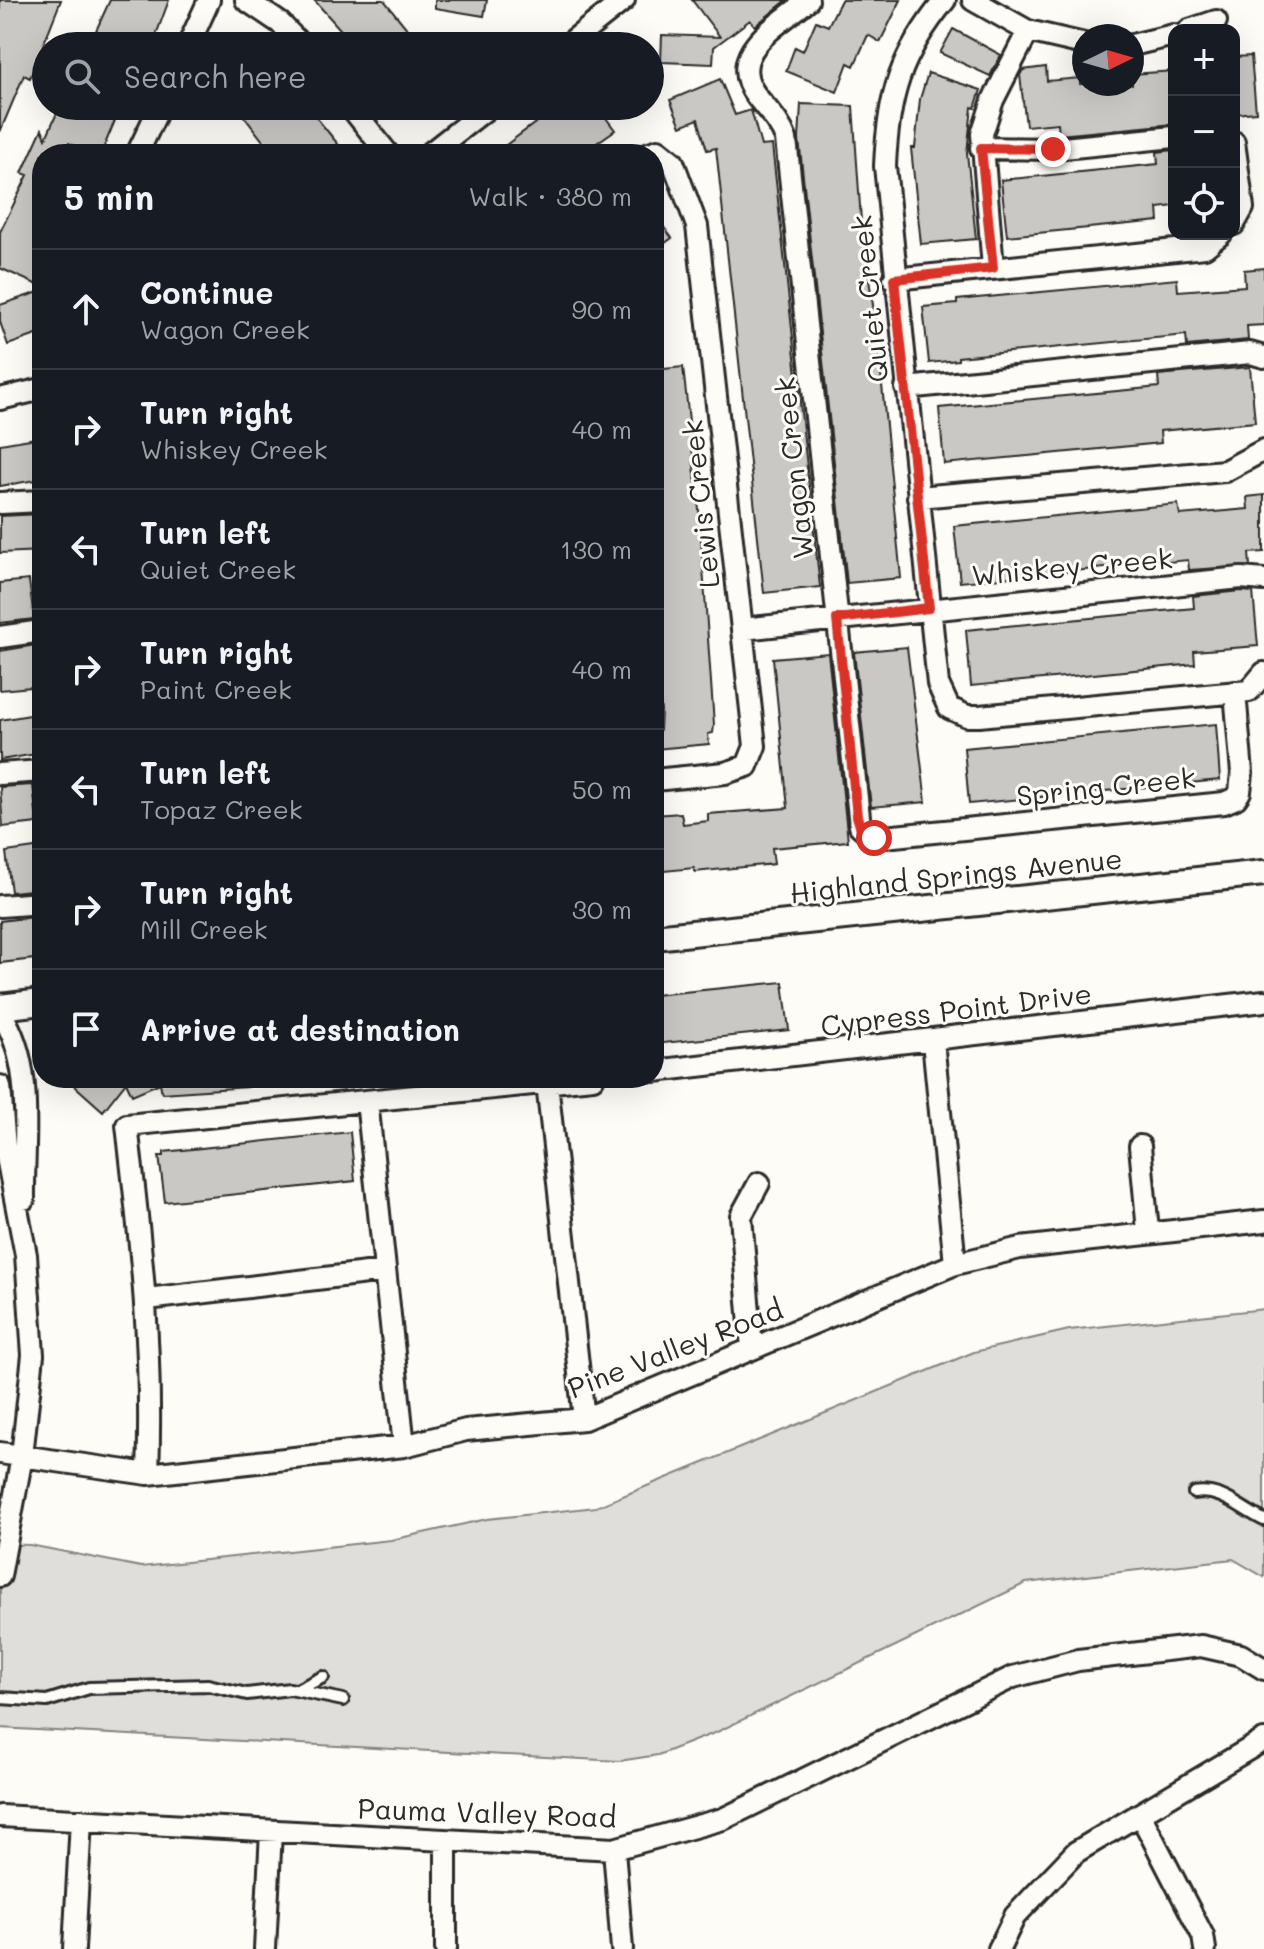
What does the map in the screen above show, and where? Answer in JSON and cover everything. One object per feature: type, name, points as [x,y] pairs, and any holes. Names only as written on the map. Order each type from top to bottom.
[{"type":"street","points":[[194,32],[209,0]]},
{"type":"street","points":[[246,0],[289,32]]},
{"type":"street","points":[[584,32],[624,0]]},
{"type":"street","name":"Wagon Creek","points":[[808,0],[747,57],[744,75],[786,139],[857,816],[860,826],[874,838]]},
{"type":"street","name":"Quiet Creek","points":[[945,0],[903,63],[887,119],[885,166],[929,608],[942,696],[949,708],[967,716],[1242,692]]},
{"type":"street","points":[[973,0],[1028,31],[1072,41]]},
{"type":"street","points":[[1207,24],[1216,21]]},
{"type":"street","points":[[993,268],[981,148],[993,100],[1028,31]]},
{"type":"street","points":[[1144,42],[1168,36]]},
{"type":"street","points":[[142,144],[153,120]]},
{"type":"street","points":[[361,120],[380,144]]},
{"type":"street","points":[[442,144],[472,120]]},
{"type":"street","points":[[981,148],[1053,149],[1168,138]]},
{"type":"street","name":"Lewis Creek","points":[[664,158],[673,162],[697,226],[755,746],[747,766],[725,773],[664,779]]},
{"type":"street","points":[[1240,186],[1243,208],[1240,213]]},
{"type":"street","points":[[894,279],[1205,247],[1214,240]]},
{"type":"street","points":[[906,388],[1250,353],[1264,357]]},
{"type":"street","points":[[0,399],[32,391]]},
{"type":"street","points":[[918,497],[1225,471],[1264,450]]},
{"type":"street","points":[[0,503],[32,501]]},
{"type":"street","name":"Whiskey Creek","points":[[742,629],[1241,578],[1264,580]]},
{"type":"street","points":[[0,637],[32,632]]},
{"type":"street","points":[[1242,692],[1264,673]]},
{"type":"street","name":"Spring Creek","points":[[874,838],[1224,803],[1236,798],[1240,792],[1242,692]]},
{"type":"street","points":[[0,774],[32,772]]},
{"type":"street","name":"Highland Springs Avenue","points":[[664,936],[1264,873]]},
{"type":"street","points":[[0,906],[32,904]]},
{"type":"street","name":"Cypress Point Drive","points":[[664,1070],[1264,1001]]},
{"type":"street","points":[[6,1135],[25,1119],[15,1035],[0,1009],[32,1004]]},
{"type":"street","points":[[933,1041],[955,1264]]},
{"type":"street","points":[[0,1086],[26,1255],[33,1355],[22,1456],[0,1576]]},
{"type":"street","points":[[148,1474],[151,1383],[147,1299],[127,1125],[497,1088]]},
{"type":"street","points":[[548,1088],[584,1419]]},
{"type":"street","points":[[367,1101],[404,1446]]},
{"type":"street","points":[[1140,1146],[1148,1231]]},
{"type":"street","points":[[752,1349],[741,1216],[759,1183]]},
{"type":"street","name":"Pine Valley Road","points":[[0,1453],[148,1474],[404,1446],[466,1430],[584,1419],[955,1264],[1020,1248],[1148,1231],[1264,1221]]},
{"type":"street","points":[[147,1299],[384,1271]]},
{"type":"street","name":"Pauma Valley Road","points":[[0,1816],[614,1849],[723,1819],[1013,1677],[1078,1660],[1201,1646],[1241,1655],[1264,1669]]},
{"type":"street","points":[[999,1949],[1015,1916],[1076,1852],[1264,1740]]},
{"type":"street","points":[[1140,1814],[1203,1936],[1205,1949]]},
{"type":"street","points":[[74,1949],[81,1820]]},
{"type":"street","points":[[265,1949],[271,1831]]},
{"type":"street","points":[[446,1841],[446,1949]]},
{"type":"street","points":[[614,1849],[622,1949]]},
{"type":"lane","points":[[1194,1493],[1209,1491],[1223,1495],[1236,1506],[1264,1520]]},
{"type":"lane","points":[[297,1690],[323,1677]]},
{"type":"lane","points":[[0,1698],[47,1701],[89,1688],[208,1685],[247,1694],[297,1690],[343,1700]]},
{"type":"shaded area","points":[[1264,1309],[1264,1577],[1233,1559],[1026,1583],[717,1732],[658,1755],[619,1761],[0,1728],[0,1544],[30,1545],[141,1567],[391,1540],[487,1519],[596,1507],[974,1352],[1069,1330]]},
{"type":"building","points":[[0,0],[61,0],[48,32],[32,32],[32,73],[30,78],[24,75],[0,132]]},
{"type":"building","points":[[110,0],[169,0],[157,32],[95,32]]},
{"type":"building","points":[[314,0],[384,0],[410,32],[343,32]]},
{"type":"building","points":[[435,0],[487,0],[484,16],[435,8]]},
{"type":"building","points":[[692,0],[787,0],[755,26],[750,20],[714,47],[713,64],[664,62],[664,35],[720,37]]},
{"type":"building","points":[[841,0],[901,0],[880,42],[868,35],[854,66],[848,63],[837,92],[786,71],[795,47],[803,51],[816,21],[828,26]]},
{"type":"building","points":[[953,29],[1001,55],[990,76],[940,53]]},
{"type":"building","points":[[1251,56],[1256,112],[1240,113],[1240,57]]},
{"type":"building","points":[[1046,67],[1047,81],[1072,79],[1072,96],[1144,96],[1144,73],[1168,71],[1168,125],[1059,135],[1058,123],[1026,126],[1020,75],[1023,70]]},
{"type":"building","points":[[928,73],[981,90],[975,108],[972,107],[967,153],[976,239],[921,244],[911,148],[915,148],[920,99]]},
{"type":"building","points":[[720,79],[735,115],[751,110],[761,146],[772,145],[820,587],[764,593],[716,148],[707,150],[698,119],[681,126],[670,100]]},
{"type":"building","points":[[801,104],[853,106],[862,235],[876,324],[901,578],[847,583],[799,139]]},
{"type":"building","points":[[54,120],[115,120],[105,144],[35,144],[42,129],[46,138]]},
{"type":"building","points":[[247,120],[318,120],[338,144],[265,144]]},
{"type":"building","points":[[539,120],[608,120],[615,130],[595,144],[507,144]]},
{"type":"building","points":[[32,151],[32,282],[0,268],[0,232],[28,175],[22,173]]},
{"type":"building","points":[[1168,151],[1168,207],[1158,208],[1159,221],[1007,236],[1001,180],[1158,164],[1157,152]]},
{"type":"building","points":[[664,227],[672,238],[664,244]]},
{"type":"building","points":[[1264,268],[1264,325],[1247,326],[1248,340],[1187,346],[1186,335],[958,357],[958,360],[929,363],[923,307],[957,304],[957,300],[1177,279],[1178,291],[1245,286],[1244,270]]},
{"type":"building","points":[[32,294],[32,337],[8,345],[0,322],[0,305]]},
{"type":"building","points":[[683,367],[699,510],[714,725],[713,733],[708,734],[709,744],[664,748],[664,369]]},
{"type":"building","points":[[1250,367],[1255,422],[1160,431],[1161,443],[944,464],[939,408],[1159,387],[1158,375]]},
{"type":"building","points":[[32,439],[32,481],[0,486],[0,444]]},
{"type":"building","points":[[1264,495],[1264,552],[1249,553],[1250,566],[1189,570],[1188,560],[960,582],[954,526],[1178,504],[1180,515],[1248,509],[1247,497]]},
{"type":"building","points":[[32,514],[32,551],[0,553],[0,516]]},
{"type":"building","points":[[29,580],[32,619],[0,623],[0,583]]},
{"type":"building","points":[[1253,592],[1258,646],[1194,651],[1195,664],[971,686],[966,630],[1194,608],[1193,596]]},
{"type":"building","points":[[32,646],[32,687],[0,690],[0,651]]},
{"type":"building","points":[[907,647],[926,802],[871,807],[854,652]]},
{"type":"building","points":[[828,653],[848,841],[772,848],[774,864],[695,872],[694,868],[664,871],[664,814],[681,813],[683,824],[708,821],[708,814],[788,808],[773,658]]},
{"type":"building","points":[[32,715],[32,755],[0,760],[0,720]]},
{"type":"building","points":[[1216,724],[1220,780],[969,804],[964,748]]},
{"type":"building","points":[[32,785],[32,824],[3,827],[0,787]]},
{"type":"building","points":[[32,848],[32,890],[11,892],[6,852]]},
{"type":"building","points":[[32,917],[32,959],[0,963],[0,921]]},
{"type":"building","points":[[783,982],[789,1030],[664,1043],[664,994]]},
{"type":"building","points":[[77,1088],[121,1088],[103,1111]]},
{"type":"building","points":[[129,1088],[148,1088],[132,1095]]},
{"type":"building","points":[[161,1088],[234,1088],[162,1093]]},
{"type":"building","points":[[350,1132],[355,1181],[165,1202],[159,1156],[164,1156],[164,1152]]},
{"type":"route","points":[[874,838],[860,826],[857,816],[837,619],[929,608],[894,279],[993,268],[981,148],[1053,149]]}]
